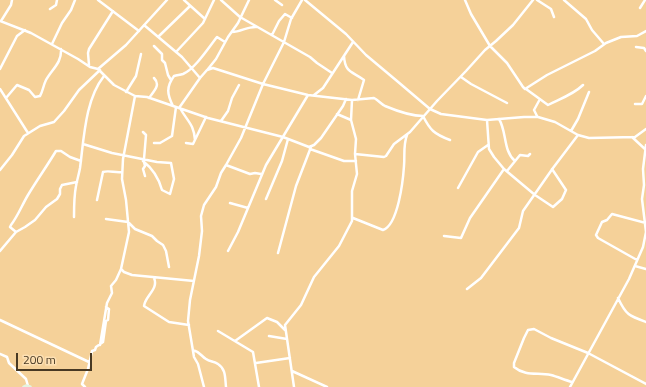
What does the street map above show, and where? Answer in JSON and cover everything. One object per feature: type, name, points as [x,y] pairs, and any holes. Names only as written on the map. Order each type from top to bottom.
[{"type":"street","points":[[12,0],[12,4],[0,21],[25,30],[89,66],[99,69],[114,85],[126,92],[206,117],[283,137],[346,162],[356,161]]},
{"type":"street","points":[[50,9],[56,5],[57,0]]},
{"type":"street","points":[[52,44],[62,22],[71,10],[75,0]]},
{"type":"street","points":[[98,0],[139,31]]},
{"type":"street","points":[[0,170],[24,136],[40,126],[54,122],[79,90],[99,69],[119,52],[167,0]]},
{"type":"street","points":[[184,0],[205,19]]},
{"type":"street","points":[[176,52],[205,19],[214,0]]},
{"type":"street","points":[[221,0],[240,17],[310,57],[332,73]]},
{"type":"street","points":[[154,143],[160,143],[172,136],[177,107],[216,59],[239,21],[249,0]]},
{"type":"street","points":[[275,0],[282,5]]},
{"type":"street","points":[[204,387],[198,364],[195,359],[189,325],[190,303],[202,231],[201,216],[204,207],[216,187],[221,173],[241,138],[263,84],[284,42],[292,18],[302,0]]},
{"type":"street","points":[[306,0],[346,34],[366,55],[430,109],[441,114],[487,120],[538,117],[555,122],[585,138],[594,139],[632,137],[639,135],[646,130]]},
{"type":"street","points":[[465,0],[471,14],[490,46],[507,63],[523,87],[548,105],[577,91],[583,85]]},
{"type":"street","points":[[355,154],[384,157],[394,144],[407,135],[442,95],[461,77],[485,50],[513,25],[533,0]]},
{"type":"street","points":[[537,0],[551,9],[554,17]]},
{"type":"street","points":[[564,0],[586,19],[592,30],[604,44]]},
{"type":"street","points":[[640,8],[645,0]]},
{"type":"street","points":[[158,37],[190,6]]},
{"type":"street","points":[[89,66],[88,52],[113,11]]},
{"type":"street","points":[[272,35],[279,21],[285,14],[292,18]]},
{"type":"street","points":[[144,25],[185,60],[200,78]]},
{"type":"street","points":[[232,32],[252,27],[260,28]]},
{"type":"street","points":[[0,69],[17,36],[25,30]]},
{"type":"street","points":[[526,89],[604,44],[621,37],[637,36],[646,31]]},
{"type":"street","points":[[195,141],[194,132],[190,122],[167,92],[174,76],[184,74],[191,68],[202,58],[218,37],[225,42]]},
{"type":"street","points":[[313,96],[322,89],[353,42]]},
{"type":"street","points":[[154,46],[161,53],[162,60],[165,63],[171,80]]},
{"type":"street","points":[[636,47],[644,48],[646,51]]},
{"type":"street","points":[[6,98],[18,85],[30,90],[35,97],[40,96],[47,79],[54,71],[60,58],[61,49]]},
{"type":"street","points":[[126,92],[136,77],[141,54]]},
{"type":"street","points":[[344,55],[346,67],[352,73],[364,80],[358,100]]},
{"type":"street","points":[[208,69],[218,69],[263,84],[313,96],[352,100],[373,98],[385,106],[408,115],[423,116]]},
{"type":"street","points":[[74,217],[74,198],[81,161],[84,130],[92,100],[104,76]]},
{"type":"street","points":[[461,77],[476,87],[507,103]]},
{"type":"street","points":[[149,98],[158,83],[154,78]]},
{"type":"street","points":[[221,121],[228,111],[232,98],[239,85]]},
{"type":"street","points":[[0,88],[28,133]]},
{"type":"street","points":[[571,131],[578,119],[589,92]]},
{"type":"street","points":[[228,251],[248,208],[261,174],[308,95]]},
{"type":"street","points":[[100,345],[106,307],[112,293],[111,286],[121,269],[129,232],[122,172],[123,155],[135,96]]},
{"type":"street","points":[[635,104],[643,104],[646,96]]},
{"type":"street","points":[[278,253],[296,186],[311,148],[321,138],[343,106],[346,99]]},
{"type":"street","points":[[538,117],[534,110],[540,99]]},
{"type":"street","points":[[294,387],[286,324],[301,305],[317,272],[339,246],[349,229],[353,218],[352,192],[357,177],[355,154],[356,139],[351,120],[352,100]]},
{"type":"street","points":[[337,114],[351,120]]},
{"type":"street","points":[[423,116],[428,127],[435,133],[450,140]]},
{"type":"street","points":[[186,143],[192,145],[206,117]]},
{"type":"street","points":[[499,119],[503,126],[508,155],[515,161]]},
{"type":"street","points":[[487,120],[488,145],[494,157],[505,170],[553,208],[562,198],[566,190],[552,169]]},
{"type":"street","points":[[143,132],[146,135],[143,160],[145,166],[143,169],[145,176]]},
{"type":"street","points":[[353,218],[383,230],[390,224],[397,206],[401,186],[404,165],[404,142],[407,135]]},
{"type":"street","points":[[466,289],[474,284],[484,274],[519,228],[522,214],[552,169],[578,135]]},
{"type":"street","points":[[632,137],[645,150]]},
{"type":"street","points":[[266,199],[282,161],[288,139]]},
{"type":"street","points":[[83,144],[100,150],[143,160],[172,163],[174,179],[170,194],[162,190],[153,171],[143,160]]},
{"type":"street","points":[[458,188],[478,151],[488,145]]},
{"type":"street","points":[[570,387],[635,266],[644,240],[646,223],[642,199],[644,185],[643,169],[646,145]]},
{"type":"street","points":[[16,232],[10,227],[34,185],[56,151],[60,151],[81,161]]},
{"type":"street","points":[[444,236],[462,238],[470,218],[505,170],[520,155],[528,156],[530,154]]},
{"type":"street","points":[[226,165],[250,174],[261,174]]},
{"type":"street","points":[[97,200],[103,172],[122,172]]},
{"type":"street","points":[[0,251],[16,232],[35,220],[46,207],[57,199],[62,185],[77,182]]},
{"type":"street","points":[[230,202],[248,208]]},
{"type":"street","points":[[637,260],[598,238],[596,235],[602,222],[607,220],[612,214],[646,223]]},
{"type":"street","points":[[106,219],[128,222],[136,230],[152,236],[163,245],[166,250],[169,267]]},
{"type":"street","points":[[641,268],[646,265]]},
{"type":"street","points":[[635,266],[646,269]]},
{"type":"street","points":[[121,269],[126,274],[194,281]]},
{"type":"street","points":[[154,277],[154,286],[150,296],[145,302],[145,307],[169,322],[189,325]]},
{"type":"street","points":[[618,298],[624,312],[636,319],[646,322]]},
{"type":"street","points":[[85,387],[82,384],[92,351],[103,342],[106,321],[108,320],[110,310],[106,307]]},
{"type":"street","points":[[235,341],[267,318],[277,322],[286,330]]},
{"type":"street","points":[[0,320],[89,362]]},
{"type":"street","points":[[572,382],[551,375],[530,374],[514,368],[514,363],[526,333],[529,330],[534,329],[551,338],[588,353],[646,384]]},
{"type":"street","points":[[218,331],[253,352],[259,387]]},
{"type":"street","points":[[269,336],[287,339]]},
{"type":"street","points":[[193,350],[200,353],[209,361],[220,366],[225,373],[226,387]]},
{"type":"street","points":[[0,358],[2,355],[6,357],[10,364],[26,379],[28,387]]},
{"type":"street","points":[[256,363],[290,358]]},
{"type":"street","points":[[292,371],[327,387]]}]
